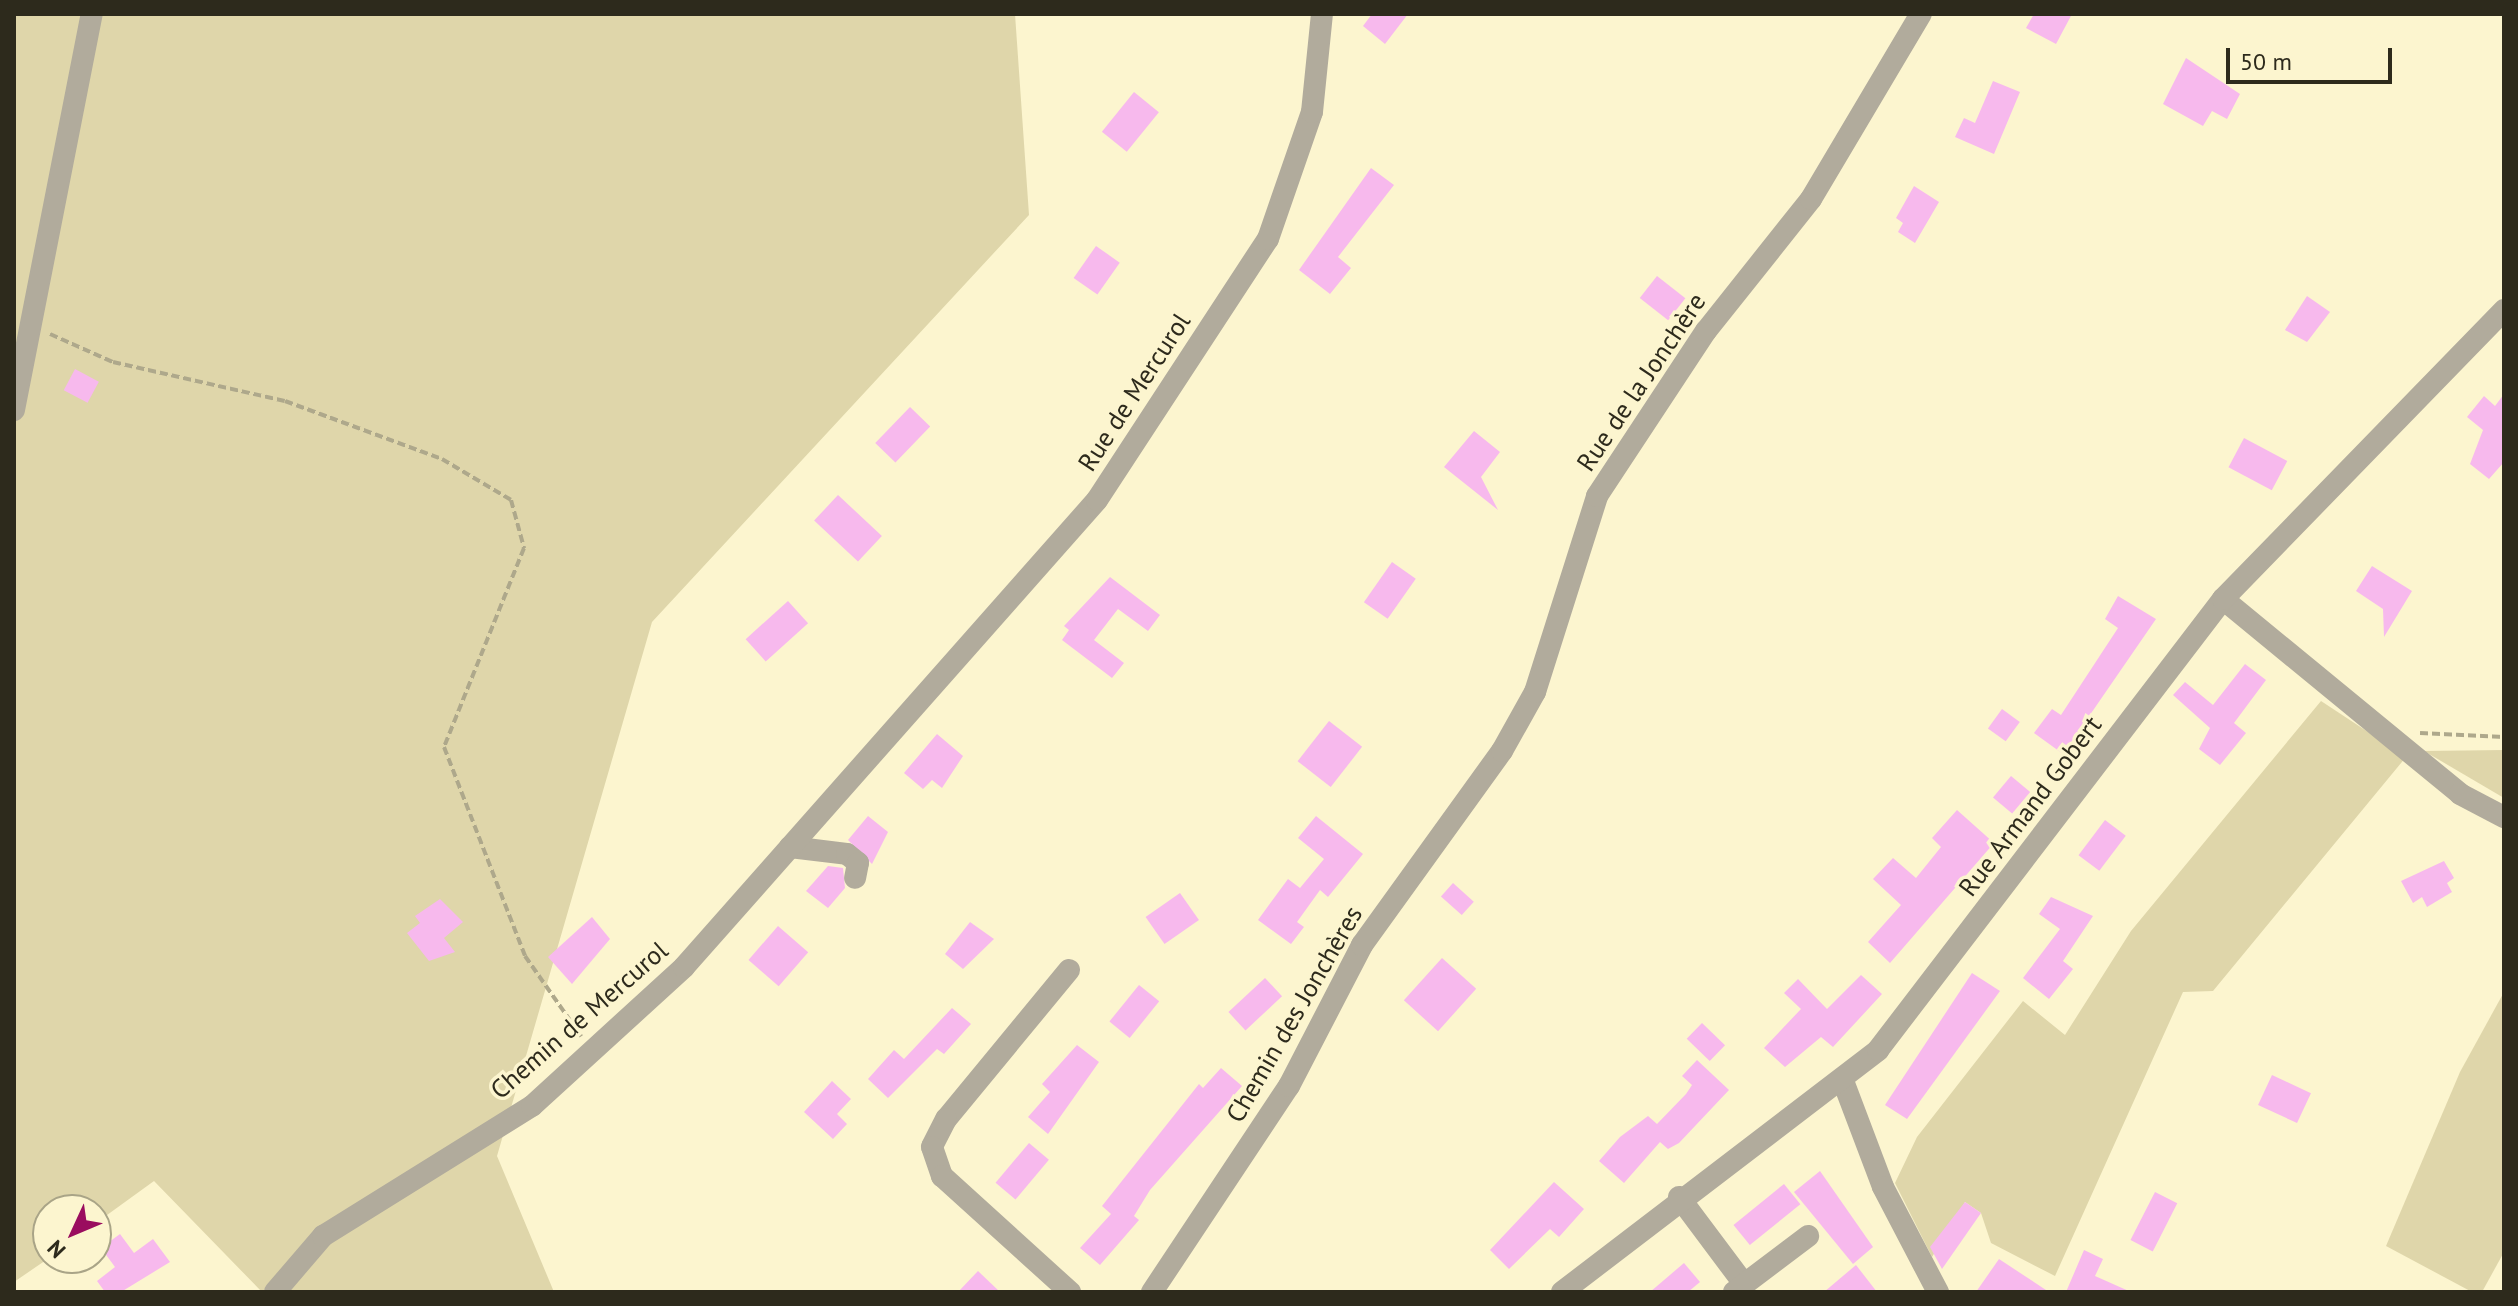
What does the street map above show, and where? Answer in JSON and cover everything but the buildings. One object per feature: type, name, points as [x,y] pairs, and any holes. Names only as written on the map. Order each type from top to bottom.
[{"type":"street","points":[[14,410],[33,326],[92,14]]},
{"type":"street","name":"Rue de Mercurol","points":[[882,743],[1097,500],[1268,239],[1312,112],[1322,14]]},
{"type":"street","name":"Rue de la Jonchère","points":[[1462,808],[1535,692],[1597,496],[1706,331],[1811,199],[1921,14]]},
{"type":"street","name":"Rue Armand Gobert","points":[[1562,1292],[1679,1197],[1843,1081],[1878,1050],[2223,599],[2504,310]]},
{"type":"street","points":[[2223,599],[2295,664],[2390,729],[2460,794],[2504,817]]},
{"type":"street","name":"Chemin de Mercurol","points":[[275,1292],[323,1236],[532,1106],[684,967],[882,743]]},
{"type":"street","name":"Chemin des Jonchères","points":[[1152,1292],[1289,1086],[1362,945],[1462,808]]},
{"type":"street","points":[[790,847],[847,854],[858,863],[855,878]]},
{"type":"street","points":[[1069,970],[946,1119],[932,1147],[942,1176],[1070,1292]]},
{"type":"street","points":[[1843,1081],[1883,1187],[1938,1292]]},
{"type":"street","points":[[1679,1197],[1739,1288],[1808,1236]]},
{"type":"path","points":[[33,326],[113,362],[285,401],[442,459],[511,500],[524,548],[444,747],[525,956],[593,1050]]},
{"type":"path","points":[[2390,729],[2504,737]]},
{"type":"shaded area","points":[[14,14],[1015,14],[1029,215],[652,622],[497,1156],[554,1292],[262,1292],[154,1181],[112,1211],[112,1194],[32,1194],[32,1270],[14,1282]]},
{"type":"shaded area","points":[[2321,701],[2406,757],[2213,991],[2183,992],[2055,1276],[1991,1243],[1981,1213],[1965,1202],[1932,1257],[1895,1183],[1917,1137],[2023,1001],[2065,1035],[2131,931]]},
{"type":"shaded area","points":[[2504,750],[2504,798],[2424,751]]},
{"type":"shaded area","points":[[2504,992],[2504,1252],[2482,1292],[2472,1292],[2386,1246],[2460,1072]]}]
